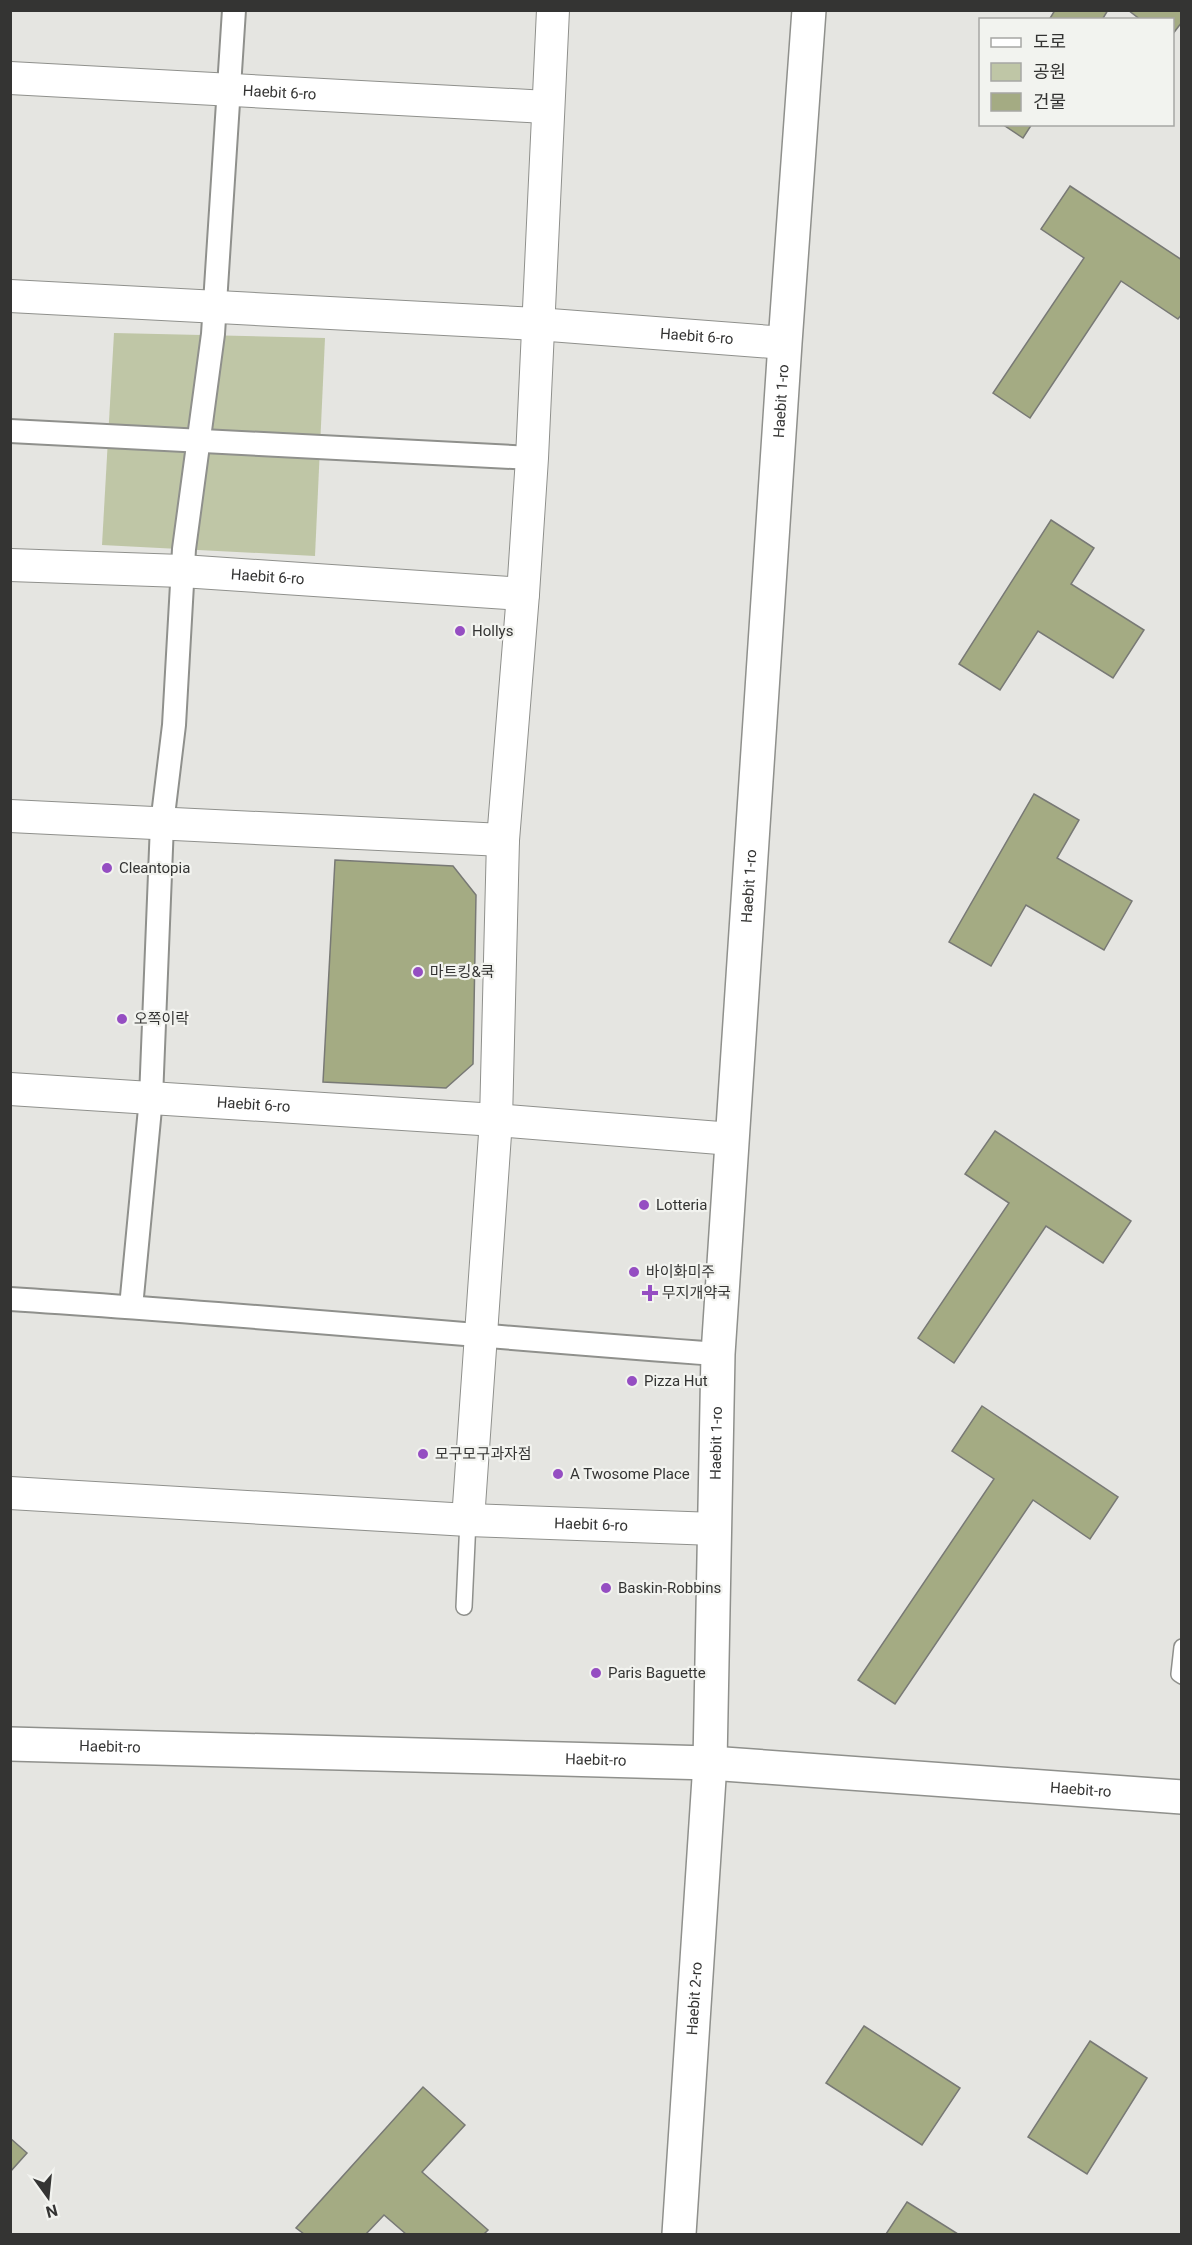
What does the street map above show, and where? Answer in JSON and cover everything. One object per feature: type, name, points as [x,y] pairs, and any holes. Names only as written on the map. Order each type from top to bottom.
[{"type":"street","points":[[131,1307],[151,1098],[162,824],[174,725],[182,572],[213,334],[234,10]]},
{"type":"street","points":[[468,1520],[496,1120],[503,840],[524,594],[553,10]]},
{"type":"street","name":"Haebit 1-ro","points":[[710,1763],[718,1354],[808,10]]},
{"type":"street","name":"Haebit 6-ro","points":[[10,78],[547,107]]},
{"type":"street","name":"Haebit 6-ro","points":[[10,296],[537,324],[785,343]]},
{"type":"street","points":[[10,431],[532,458]]},
{"type":"street","name":"Haebit 6-ro","points":[[10,565],[182,572],[524,594]]},
{"type":"street","points":[[10,816],[503,840]]},
{"type":"street","name":"Haebit 6-ro","points":[[10,1089],[496,1120],[732,1139]]},
{"type":"street","points":[[10,1299],[718,1354]]},
{"type":"street","name":"Haebit 6-ro","points":[[10,1493],[468,1520],[715,1529]]},
{"type":"street","name":"Haebit-ro","points":[[10,1744],[710,1763],[1182,1797]]},
{"type":"street","name":"Haebit 2-ro","points":[[679,2235],[710,1763]]},
{"type":"lane","points":[[464,1606],[468,1520]]},
{"type":"lane","points":[[1182,1647],[1179,1674],[1182,1676]]},
{"type":"green space","points":[[114,333],[325,338],[315,556],[102,545]]},
{"type":"building","points":[[1055,10],[1108,10],[1103,18],[1050,18]]},
{"type":"building","points":[[1128,10],[1182,10],[1182,22],[1174,32],[1174,18],[1138,18]]},
{"type":"building","points":[[1005,126],[1031,126],[1023,138]]},
{"type":"building","points":[[1070,186],[1182,260],[1182,314],[1178,319],[1121,281],[1030,418],[993,393],[1084,258],[1041,229]]},
{"type":"building","points":[[1051,520],[1094,548],[1071,584],[1144,630],[1113,678],[1038,631],[1000,690],[959,664]]},
{"type":"building","points":[[1034,794],[1079,820],[1057,858],[1132,901],[1104,950],[1026,905],[991,966],[949,942]]},
{"type":"building","points":[[335,860],[453,866],[476,895],[473,1064],[446,1088],[323,1082]]},
{"type":"building","points":[[995,1131],[1131,1221],[1103,1263],[1046,1226],[954,1363],[918,1338],[1009,1203],[965,1174]]},
{"type":"building","points":[[982,1406],[1118,1497],[1090,1539],[1033,1500],[895,1704],[858,1680],[994,1479],[952,1451]]},
{"type":"building","points":[[864,2026],[960,2088],[922,2145],[826,2083]]},
{"type":"building","points":[[1090,2041],[1147,2078],[1087,2174],[1028,2137]]},
{"type":"building","points":[[423,2087],[465,2125],[422,2172],[488,2230],[484,2234],[406,2234],[384,2215],[366,2234],[304,2234],[296,2228]]},
{"type":"building","points":[[10,2138],[27,2153],[10,2172]]},
{"type":"building","points":[[907,2202],[958,2234],[886,2234]]},
{"type":"place","name":"Hollys","points":[[460,631]]},
{"type":"place","name":"Cleantopia","points":[[107,868]]},
{"type":"place","name":"마트킹&쿡","points":[[418,972]]},
{"type":"place","name":"오쪽이락","points":[[122,1019]]},
{"type":"place","name":"Lotteria","points":[[644,1205]]},
{"type":"place","name":"바이화미주","points":[[634,1272]]},
{"type":"place","name":"무지개약국","points":[[650,1293]]},
{"type":"place","name":"Pizza Hut","points":[[632,1381]]},
{"type":"place","name":"모구모구과자점","points":[[423,1454]]},
{"type":"place","name":"A Twosome Place","points":[[558,1474]]},
{"type":"place","name":"Baskin-Robbins","points":[[606,1588]]},
{"type":"place","name":"Paris Baguette","points":[[596,1673]]}]
